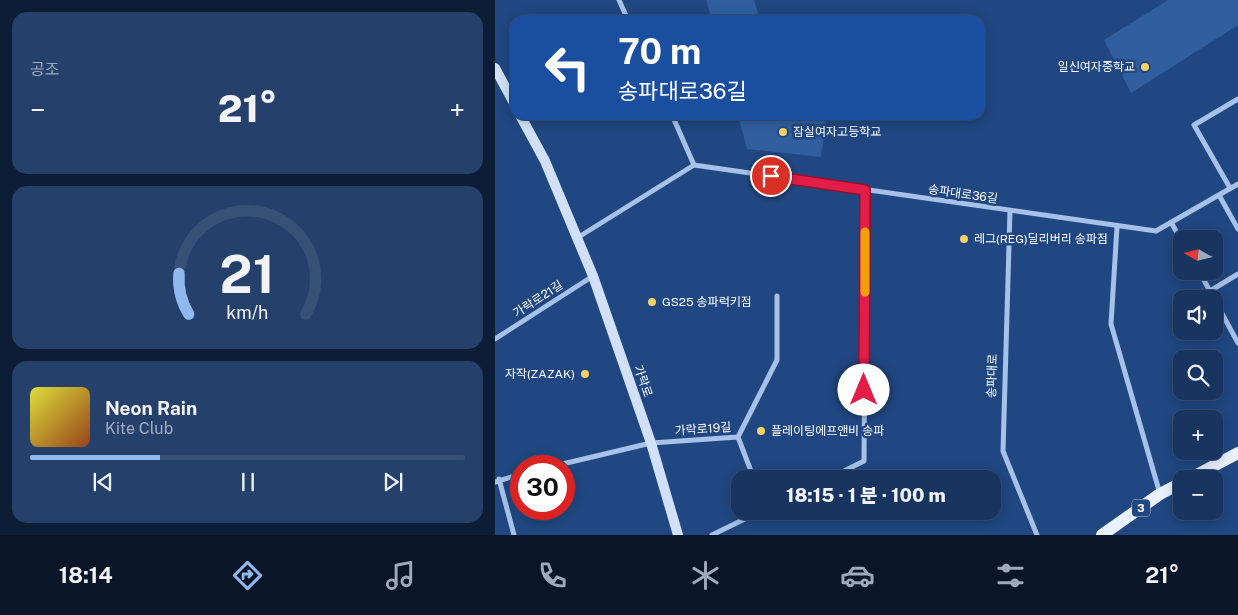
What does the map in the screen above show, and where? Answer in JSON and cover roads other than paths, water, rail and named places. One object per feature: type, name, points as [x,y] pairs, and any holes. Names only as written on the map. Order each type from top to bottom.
[{"type":"main road","points":[[1206,470],[1238,453]]},
{"type":"main road","name":"3","points":[[1103,535],[1160,494],[1173,487]]},
{"type":"street","points":[[619,0],[626,15]]},
{"type":"street","points":[[496,72],[510,96]]},
{"type":"street","points":[[1230,188],[1193,125],[1238,99]]},
{"type":"street","name":"가락로","points":[[523,120],[545,162],[593,276],[651,443],[678,535]]},
{"type":"street","points":[[577,238],[694,164],[674,120]]},
{"type":"street","name":"송파대로36길","points":[[694,164],[1156,231],[1238,184]]},
{"type":"street","points":[[846,470],[864,461],[865,190]]},
{"type":"street","points":[[1219,194],[1238,229]]},
{"type":"street","name":"송파대로","points":[[1010,211],[1003,452],[1037,535]]},
{"type":"street","points":[[1171,222],[1175,230]]},
{"type":"street","points":[[1117,226],[1111,324],[1160,494]]},
{"type":"street","points":[[1212,290],[1238,274]]},
{"type":"street","name":"가락로21길","points":[[495,339],[593,276]]},
{"type":"street","name":"가락로19길","points":[[575,461],[651,443],[737,436],[777,360],[777,296]]},
{"type":"street","points":[[1223,315],[1238,343]]},
{"type":"street","points":[[737,436],[750,470]]},
{"type":"street","points":[[510,477],[497,481],[514,535]]},
{"type":"street","points":[[712,535],[743,520]]},
{"type":"place","name":"일신여자중학교","points":[[1145,67]]},
{"type":"place","name":"잠실여자고등학교","points":[[783,132]]},
{"type":"place","name":"레그(REG)딜리버리 송파점","points":[[964,239]]},
{"type":"place","name":"GS25 송파럭키점","points":[[652,302]]},
{"type":"place","name":"자작(ZAZAK)","points":[[585,374]]},
{"type":"place","name":"플레이팅에프앤비 송파","points":[[761,431]]}]
